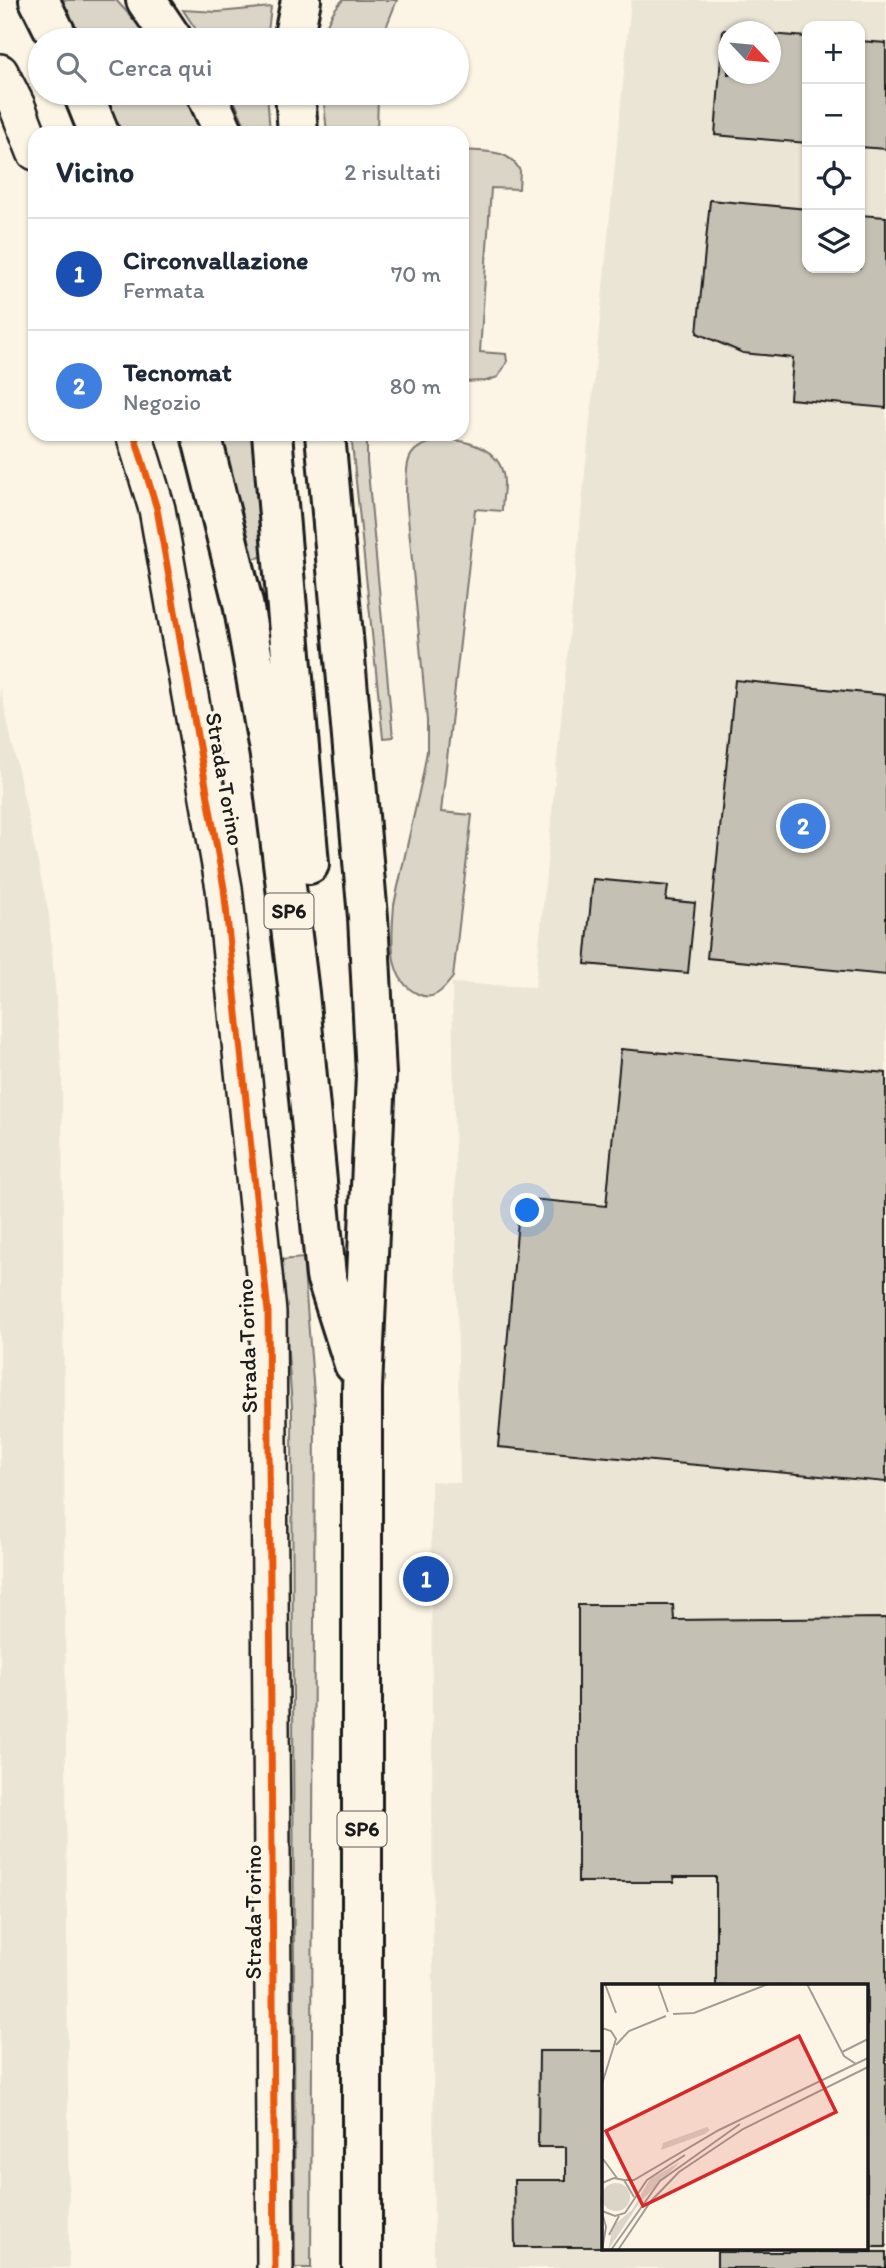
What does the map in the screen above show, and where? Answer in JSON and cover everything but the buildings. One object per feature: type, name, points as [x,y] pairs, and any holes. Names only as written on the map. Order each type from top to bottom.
[{"type":"main road","points":[[39,0],[53,28]]},
{"type":"main road","points":[[146,0],[165,28]]},
{"type":"main road","points":[[295,28],[301,0]]},
{"type":"main road","points":[[88,105],[96,126]]},
{"type":"main road","points":[[213,105],[221,126]]},
{"type":"main road","points":[[296,105],[297,126]]},
{"type":"main road","name":"SP6","points":[[203,441],[243,603],[271,756],[299,993],[326,1276],[362,1389]]},
{"type":"main road","name":"SP6","points":[[273,441],[324,1036],[362,1389]]},
{"type":"main road","name":"SP6","points":[[326,441],[368,917],[376,1074],[362,1389],[362,2268]]},
{"type":"street","points":[[0,72],[28,134]]},
{"type":"street","name":"Strada Torino","points":[[136,441],[157,509],[224,888],[268,1312],[275,2268]]},
{"type":"shaded area","points":[[59,0],[116,0],[141,28],[72,28]]},
{"type":"shaded area","points":[[343,0],[397,0],[386,28],[326,28]]},
{"type":"shaded area","points":[[631,0],[886,0],[886,2268],[434,2268],[431,1481],[460,1483],[452,983],[535,987]]},
{"type":"shaded area","points":[[271,7],[268,28],[195,28],[183,10],[218,12]]},
{"type":"shaded area","points":[[105,105],[192,105],[202,126],[115,126]]},
{"type":"shaded area","points":[[236,105],[268,105],[269,126],[245,126]]},
{"type":"shaded area","points":[[324,105],[378,105],[377,126],[326,126]]},
{"type":"shaded area","points":[[469,150],[503,155],[520,171],[519,189],[491,188],[480,352],[506,354],[507,362],[498,377],[469,382]]},
{"type":"shaded area","points":[[220,441],[257,441],[266,556],[251,559]]},
{"type":"shaded area","points":[[352,441],[367,441],[393,737],[383,738]]},
{"type":"shaded area","points":[[458,441],[484,449],[498,462],[503,472],[504,486],[502,511],[475,509],[441,812],[472,815],[453,977],[442,990],[434,995],[424,996],[408,987],[400,978],[393,955],[392,929],[394,905],[427,751],[427,721],[406,496],[407,472],[410,456],[415,450],[432,442]]},
{"type":"shaded area","points":[[0,686],[49,915],[62,1072],[69,2268],[0,2268]]},
{"type":"shaded area","points":[[303,1258],[315,1406],[311,2268],[295,2268],[292,1406],[281,1260]]},
{"type":"cycle path","points":[[136,441],[157,509],[224,888],[268,1312],[275,2268]]},
{"type":"place","name":"Tecnomat","points":[[803,826]]},
{"type":"place","name":"Circonvallazione","points":[[426,1579]]}]
